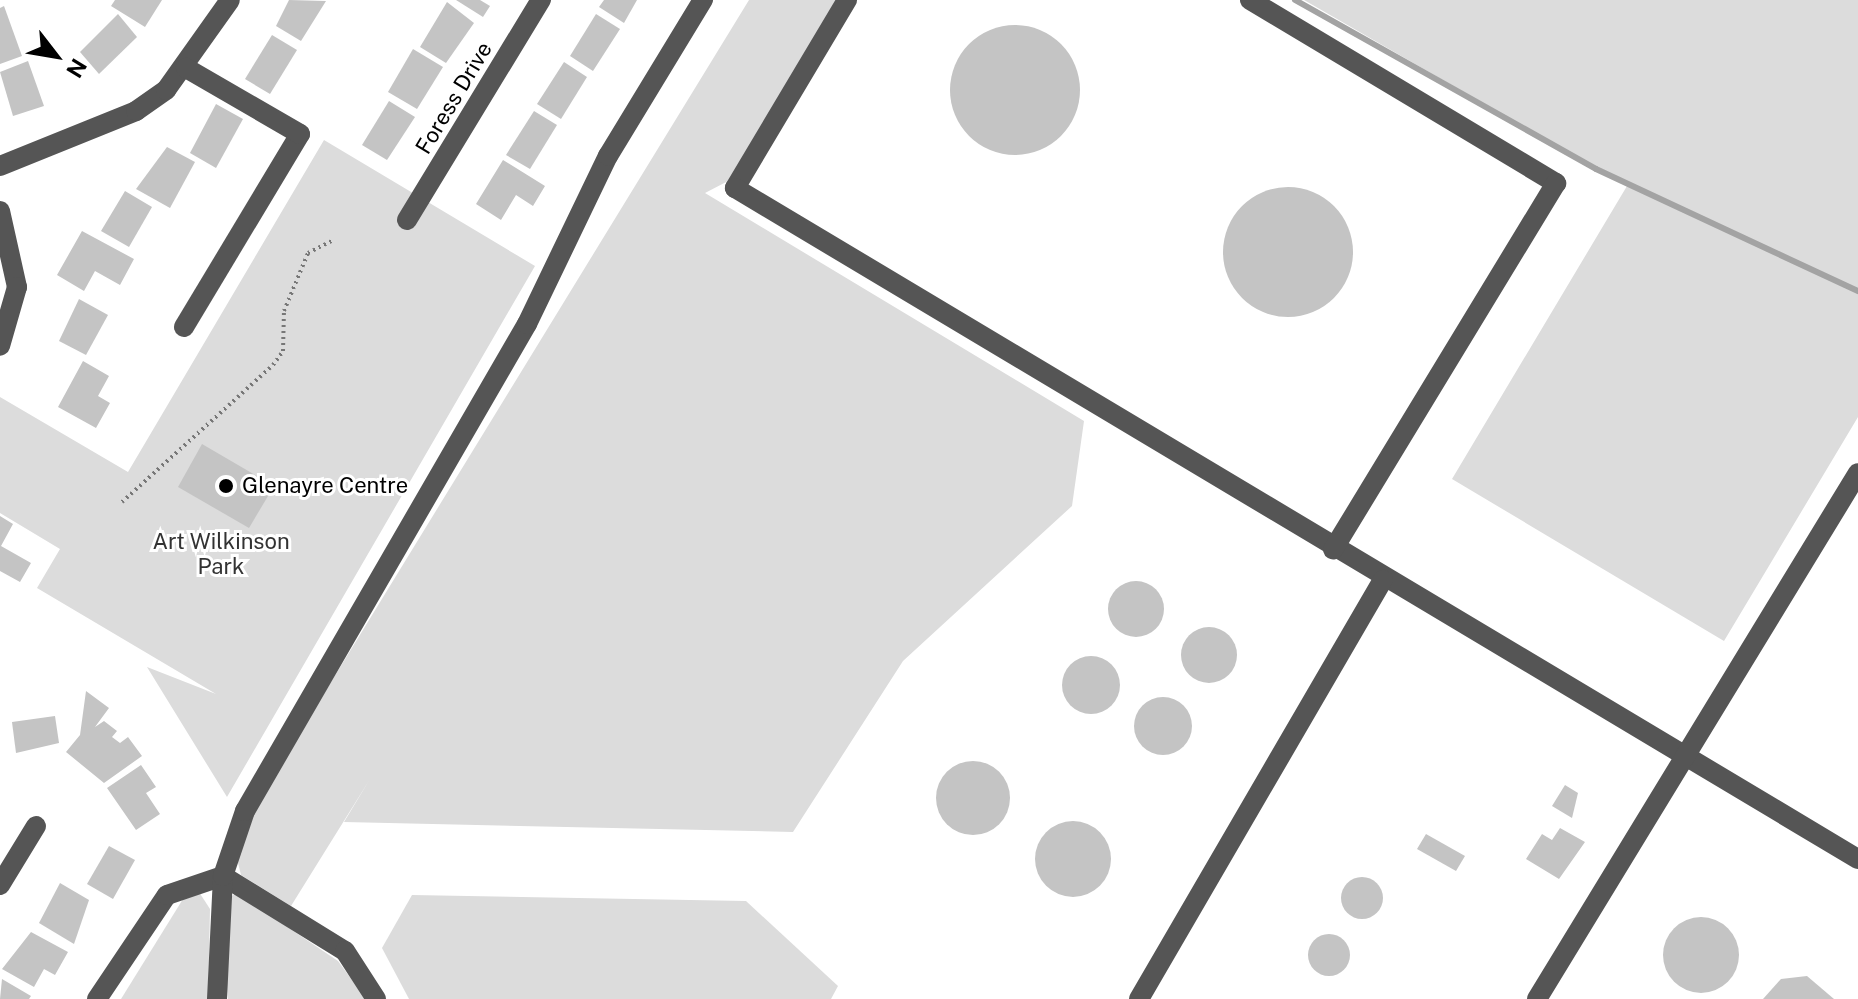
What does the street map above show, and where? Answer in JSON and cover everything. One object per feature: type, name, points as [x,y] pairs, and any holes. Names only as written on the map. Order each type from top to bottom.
[{"type":"street","points":[[0,166],[136,111],[186,68],[230,0]]},
{"type":"street","name":"Foress Drive","points":[[407,220],[541,0]]},
{"type":"street","points":[[217,999],[223,876],[245,811],[332,650],[527,324],[608,156],[703,0]]},
{"type":"street","points":[[847,0],[735,188],[1383,580],[1858,859]]},
{"type":"street","points":[[1250,0],[1556,183],[1333,550]]},
{"type":"street","points":[[184,327],[300,134],[186,68]]},
{"type":"street","points":[[0,211],[17,287],[0,346]]},
{"type":"street","points":[[1537,999],[1858,473]]},
{"type":"street","points":[[1139,999],[1383,580]]},
{"type":"street","points":[[0,885],[36,826]]},
{"type":"street","points":[[97,999],[167,895],[223,876]]},
{"type":"street","points":[[223,876],[345,951],[376,999]]},
{"type":"path","points":[[122,502],[273,365],[283,351],[284,311],[308,253],[333,240]]},
{"type":"green space","points":[[749,0],[838,0],[730,180],[705,193],[1084,421],[1072,506],[903,661],[793,832],[344,822],[370,779],[291,906],[241,875],[236,855],[252,811]]},
{"type":"green space","points":[[1304,0],[1858,0],[1858,417],[1724,641],[1452,479],[1627,186]]},
{"type":"green space","name":"Art Wilkinson Park","points":[[324,140],[535,266],[227,797],[147,667],[216,694],[37,588],[60,549],[0,513],[0,397],[128,472]]},
{"type":"green space","points":[[199,892],[210,909],[208,999],[121,999],[183,899]]},
{"type":"green space","points":[[237,893],[338,961],[366,999],[228,999],[225,959],[230,897]]},
{"type":"green space","points":[[412,895],[746,901],[838,986],[831,999],[409,999],[382,948]]},
{"type":"building","points":[[115,0],[162,0],[145,27],[111,6]]},
{"type":"building","points":[[289,0],[326,1],[301,41],[276,26]]},
{"type":"building","points":[[456,0],[480,0],[490,6],[483,17]]},
{"type":"building","points":[[604,0],[637,0],[624,23],[599,7]]},
{"type":"building","points":[[447,2],[474,23],[446,63],[420,47]]},
{"type":"building","points":[[4,6],[22,56],[0,64],[0,8]]},
{"type":"building","points":[[118,14],[137,37],[99,74],[80,52]]},
{"type":"building","points":[[596,14],[620,29],[593,71],[570,56]]},
{"type":"building","points":[[1015,25],[1040,30],[1061,44],[1075,65],[1080,90],[1075,115],[1061,136],[1040,150],[1015,155],[990,150],[969,136],[955,115],[950,90],[955,65],[969,44],[990,30]]},
{"type":"building","points":[[272,35],[297,50],[270,94],[245,79]]},
{"type":"building","points":[[413,49],[443,67],[417,109],[388,92]]},
{"type":"building","points":[[28,61],[44,106],[13,116],[0,72]]},
{"type":"building","points":[[564,62],[587,77],[561,119],[537,104]]},
{"type":"building","points":[[389,101],[415,117],[387,160],[362,145]]},
{"type":"building","points":[[216,104],[243,119],[216,168],[190,153]]},
{"type":"building","points":[[534,111],[557,125],[530,169],[506,155]]},
{"type":"building","points":[[167,147],[195,162],[170,208],[136,189]]},
{"type":"building","points":[[503,160],[545,186],[533,206],[516,195],[501,220],[476,204]]},
{"type":"building","points":[[1288,187],[1313,192],[1334,206],[1348,227],[1353,252],[1348,277],[1334,298],[1313,312],[1288,317],[1263,312],[1242,298],[1228,277],[1223,252],[1228,227],[1242,206],[1263,192]]},
{"type":"building","points":[[125,191],[152,207],[129,247],[101,231]]},
{"type":"building","points":[[82,231],[134,259],[120,285],[95,271],[84,291],[57,275]]},
{"type":"building","points":[[79,299],[108,315],[86,355],[59,341]]},
{"type":"building","points":[[83,361],[109,376],[98,396],[110,403],[96,428],[58,407]]},
{"type":"building","name":"Glenayre Centre","points":[[202,444],[274,486],[249,528],[178,487]]},
{"type":"building","points":[[0,516],[13,524],[1,546],[31,563],[20,582],[0,571]]},
{"type":"building","points":[[1136,581],[1156,589],[1164,609],[1156,629],[1136,637],[1116,629],[1108,609],[1116,589]]},
{"type":"building","points":[[1209,627],[1229,635],[1237,655],[1229,675],[1209,683],[1189,675],[1181,655],[1189,635]]},
{"type":"building","points":[[1091,656],[1102,658],[1111,665],[1118,674],[1118,696],[1111,705],[1102,712],[1091,714],[1080,712],[1071,705],[1064,696],[1062,685],[1064,674],[1071,665],[1080,658]]},
{"type":"building","points":[[86,691],[109,708],[95,727],[104,721],[117,731],[112,737],[120,743],[128,737],[142,756],[104,783],[66,752],[80,735]]},
{"type":"building","points":[[1163,697],[1184,705],[1192,726],[1184,747],[1163,755],[1142,747],[1134,726],[1142,705]]},
{"type":"building","points":[[55,716],[59,743],[16,753],[12,722]]},
{"type":"building","points":[[966,761],[980,761],[994,767],[1004,777],[1010,798],[1008,812],[994,829],[980,835],[966,835],[952,829],[942,819],[936,805],[936,791],[942,777],[952,767]]},
{"type":"building","points":[[141,765],[156,787],[146,793],[160,814],[136,830],[107,788]]},
{"type":"building","points":[[1565,785],[1578,793],[1572,818],[1552,806]]},
{"type":"building","points":[[1073,821],[1087,824],[1100,832],[1108,845],[1111,859],[1108,873],[1100,886],[1087,894],[1073,897],[1059,894],[1046,886],[1038,873],[1035,859],[1038,845],[1046,832],[1059,824]]},
{"type":"building","points":[[1560,828],[1585,842],[1559,879],[1526,859],[1542,834],[1552,840]]},
{"type":"building","points":[[1426,834],[1465,856],[1456,871],[1417,849]]},
{"type":"building","points":[[109,846],[135,860],[113,899],[87,884]]},
{"type":"building","points":[[1362,877],[1377,883],[1383,898],[1377,913],[1362,919],[1347,913],[1341,898],[1347,883]]},
{"type":"building","points":[[60,883],[89,900],[74,944],[39,923]]},
{"type":"building","points":[[1701,917],[1716,920],[1728,928],[1736,940],[1739,955],[1736,970],[1728,982],[1716,990],[1701,993],[1686,990],[1674,982],[1666,970],[1663,955],[1666,940],[1674,928],[1686,920]]},
{"type":"building","points":[[31,932],[68,952],[55,975],[44,969],[34,987],[2,969]]},
{"type":"building","points":[[1329,934],[1344,940],[1350,955],[1344,970],[1329,976],[1314,970],[1308,955],[1314,940]]},
{"type":"building","points":[[1807,976],[1834,999],[1763,999],[1781,979]]},
{"type":"building","points":[[2,979],[31,996],[29,999],[0,999]]},
{"type":"waterway","points":[[1295,0],[1596,169],[1858,291]]},
{"type":"place","name":"Glenayre Centre","points":[[226,486]]}]
